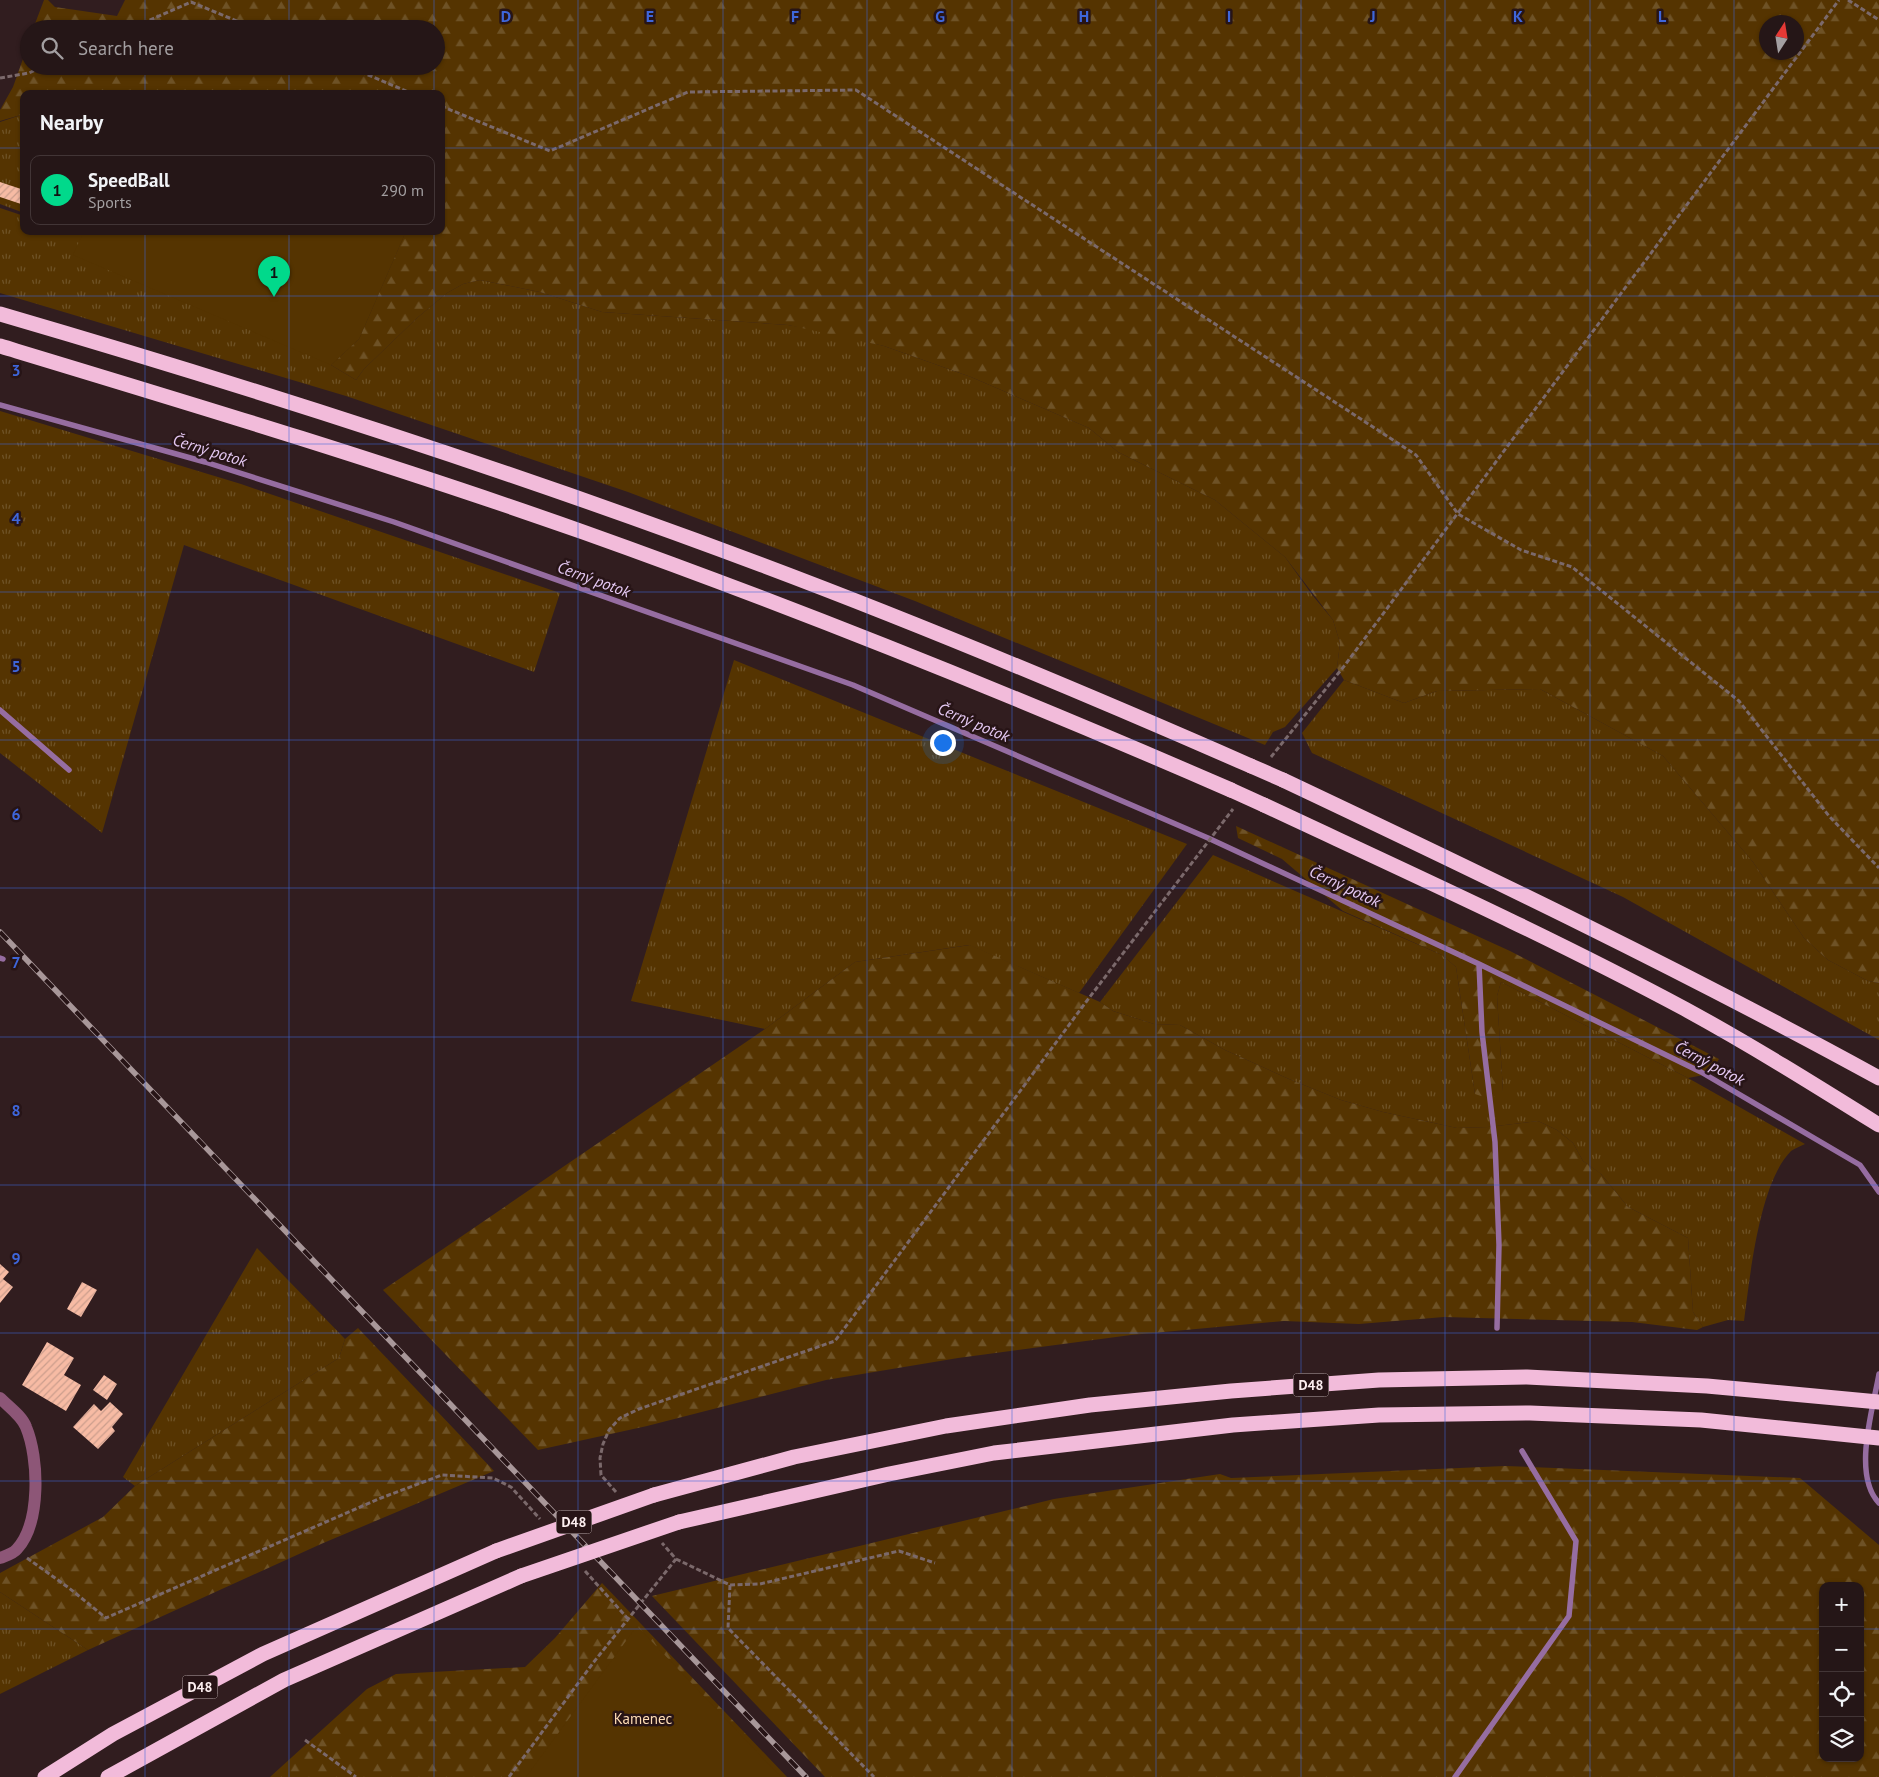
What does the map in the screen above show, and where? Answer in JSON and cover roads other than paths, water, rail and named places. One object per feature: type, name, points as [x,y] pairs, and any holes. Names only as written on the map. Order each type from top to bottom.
[{"type":"highway","points":[[0,314],[219,380],[618,512],[932,631],[1102,701],[1283,780],[1557,910],[1699,982],[1879,1078]]},
{"type":"highway","points":[[0,346],[210,409],[580,531],[751,594],[921,660],[1231,790],[1543,936],[1676,1005],[1763,1053],[1879,1125]]},
{"type":"highway","name":"D48","points":[[45,1777],[113,1734],[262,1654],[496,1551],[654,1495],[794,1457],[946,1426],[1090,1405],[1231,1391],[1379,1380],[1527,1377],[1707,1386],[1879,1402]]},
{"type":"highway","name":"D48","points":[[108,1777],[284,1680],[521,1576],[679,1522],[889,1474],[994,1453],[1233,1424],[1379,1414],[1530,1413],[1701,1420],[1879,1438]]},
{"type":"street","points":[[0,1398],[25,1424],[34,1452],[34,1506],[30,1530],[16,1551],[0,1558]]},
{"type":"waterway","name":"Černý potok","points":[[0,405],[205,462],[394,522],[853,685],[1208,838],[1479,964],[1701,1072],[1860,1165],[1879,1192]]},
{"type":"waterway","points":[[0,710],[69,770]]},
{"type":"waterway","points":[[1479,964],[1482,1032],[1495,1142],[1499,1245],[1497,1328]]},
{"type":"waterway","name":"Černý potok","points":[[1879,1374],[1869,1423],[1866,1459],[1867,1476],[1871,1491],[1879,1503]]},
{"type":"waterway","points":[[1455,1777],[1569,1616],[1576,1541],[1522,1451]]},
{"type":"railway","points":[[0,932],[806,1777]]},
{"type":"place","name":"SpeedBall","points":[[274,297]]},
{"type":"park label","name":"Kamenec","points":[[643,1718]]}]
